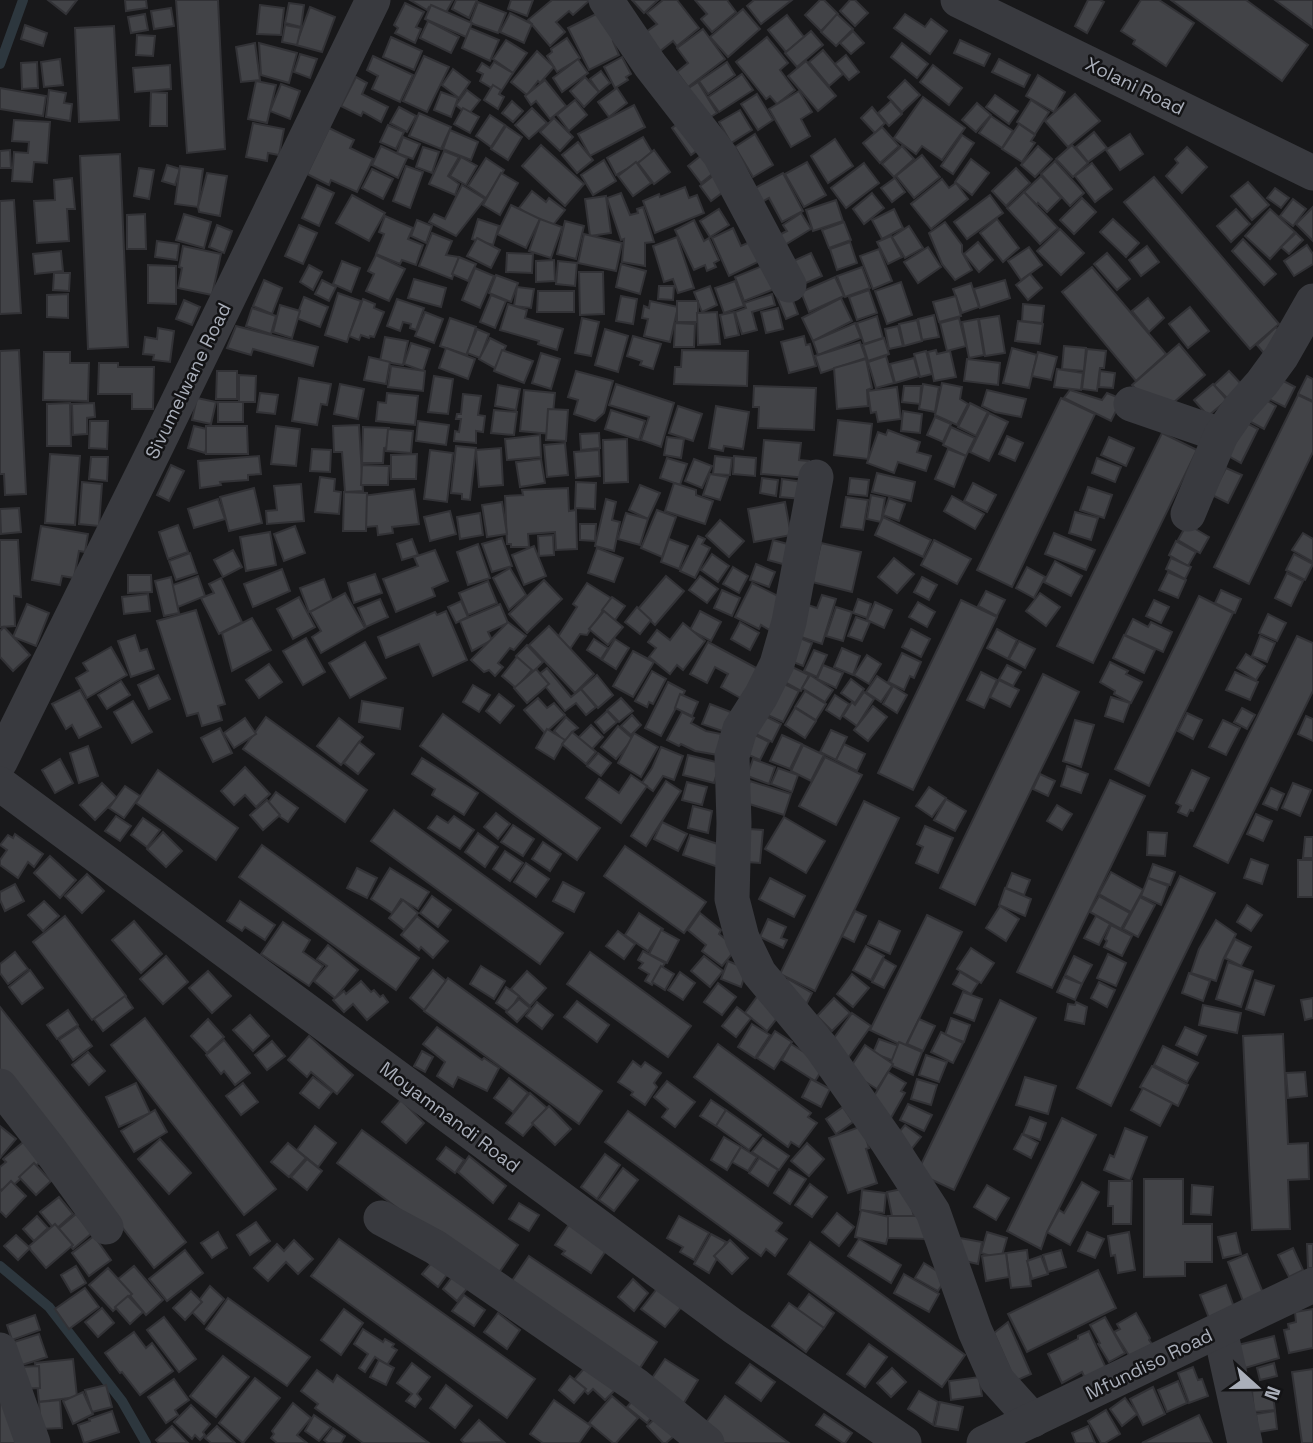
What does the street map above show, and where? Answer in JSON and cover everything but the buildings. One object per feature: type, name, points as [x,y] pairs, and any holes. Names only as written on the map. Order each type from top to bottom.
[{"type":"street","name":"Sivumelwane Road","points":[[0,762],[373,0]]},
{"type":"street","points":[[606,0],[650,65],[720,155],[789,285]]},
{"type":"street","name":"Xolani Road","points":[[958,0],[1313,173]]},
{"type":"street","points":[[1188,514],[1221,435],[1281,357],[1313,301]]},
{"type":"street","points":[[1131,404],[1221,435]]},
{"type":"street","points":[[816,477],[789,622],[778,664],[740,729],[732,756],[732,899],[742,938],[759,974],[821,1047],[933,1212],[975,1331],[997,1380],[1033,1420]]},
{"type":"street","name":"Moyamnandi Road","points":[[0,784],[733,1326],[904,1443]]},
{"type":"street","points":[[0,1086],[106,1227]]},
{"type":"street","points":[[381,1218],[435,1247],[637,1387],[707,1443]]},
{"type":"street","name":"Mfundiso Road","points":[[984,1443],[1313,1286]]},
{"type":"street","points":[[1220,1330],[1245,1443]]},
{"type":"street","points":[[0,1350],[33,1443]]},
{"type":"waterway","points":[[0,64],[23,0]]},
{"type":"waterway","points":[[0,1266],[49,1307],[122,1401],[146,1443]]}]
